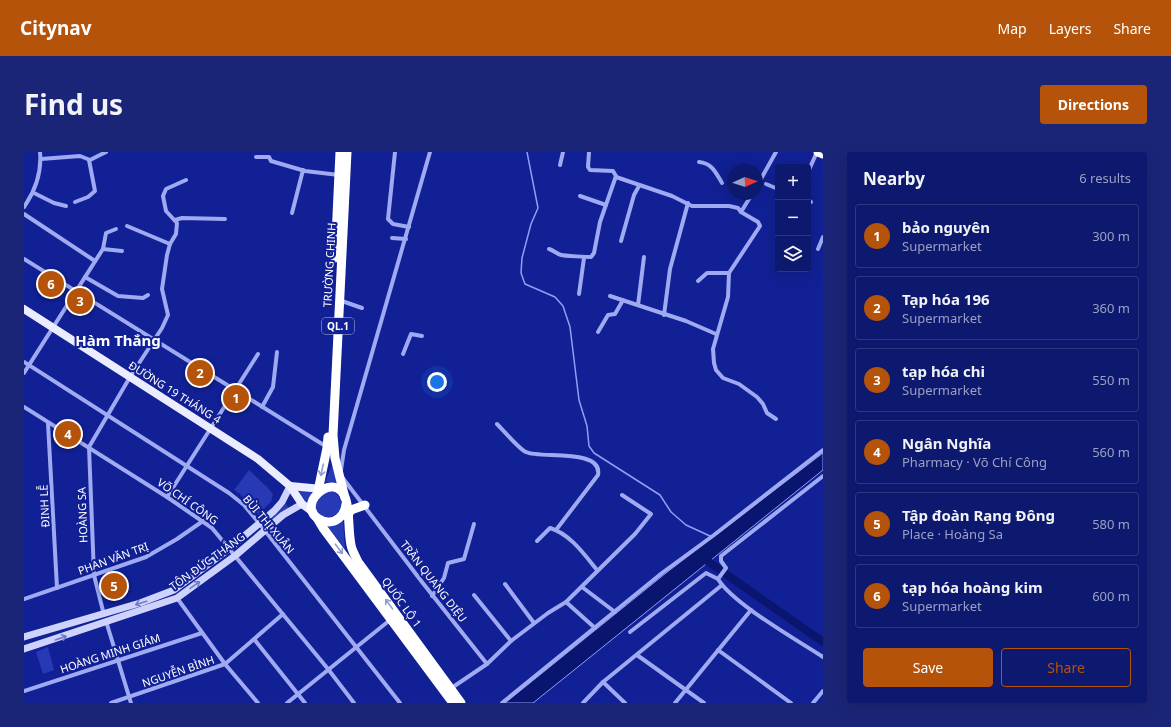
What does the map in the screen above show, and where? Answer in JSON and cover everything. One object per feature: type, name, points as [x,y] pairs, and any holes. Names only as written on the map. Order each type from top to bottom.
[{"type":"highway","name":"TRƯỜNG CHINH","points":[[319,489],[327,448],[340,152]]},
{"type":"highway","name":"TRƯỜNG CHINH","points":[[346,501],[335,458],[333,442],[347,152]]},
{"type":"highway","points":[[817,152],[823,154]]},
{"type":"highway","points":[[315,514],[327,522],[338,519],[346,510],[346,501],[338,490],[328,487],[319,489]]},
{"type":"highway","name":"QL.1","points":[[315,514],[312,501],[319,489]]},
{"type":"highway","name":"QUỐC LỘ 1","points":[[346,501],[351,547],[358,562],[461,703]]},
{"type":"highway","points":[[348,516],[351,510],[365,505]]},
{"type":"highway","name":"QUỐC LỘ 1","points":[[315,514],[323,528],[453,703]]},
{"type":"main road","name":"ĐƯỜNG 19 THÁNG 4","points":[[24,309],[258,459],[290,486],[302,504],[315,514]]},
{"type":"main road","points":[[290,486],[319,489]]},
{"type":"main road","name":"TÔN ĐỨC THẮNG","points":[[24,637],[163,595],[174,590],[230,548],[259,523],[282,502],[290,486]]},
{"type":"main road","name":"TÔN ĐỨC THẮNG","points":[[24,649],[177,598],[236,554],[282,516],[302,504]]},
{"type":"street","points":[[24,207],[34,193],[41,159],[40,152]]},
{"type":"street","points":[[41,159],[80,156],[89,160],[106,152]]},
{"type":"street","points":[[395,152],[388,219],[393,224],[409,226]]},
{"type":"street","points":[[340,474],[344,450],[430,152]]},
{"type":"street","points":[[560,165],[563,152]]},
{"type":"street","points":[[549,248],[561,255],[576,255],[584,258],[591,257],[594,254],[600,222],[616,177],[616,173],[613,171],[590,170],[588,167],[589,152]]},
{"type":"street","points":[[763,175],[776,152]]},
{"type":"street","points":[[811,165],[817,152]]},
{"type":"street","points":[[256,157],[269,157],[270,161],[274,163],[303,170],[339,175]]},
{"type":"street","points":[[75,202],[88,197],[95,191],[89,160]]},
{"type":"street","points":[[699,162],[706,163],[711,166],[722,183]]},
{"type":"street","points":[[292,213],[303,170]]},
{"type":"street","points":[[616,177],[696,207],[730,206],[738,208],[741,212],[758,222],[760,226],[729,273],[728,297],[716,334],[713,349],[716,370],[724,378],[739,384],[758,397],[767,413],[776,419]]},
{"type":"street","points":[[89,447],[169,313],[164,303],[162,289],[170,244],[177,231],[177,223],[166,211],[163,196],[166,189],[186,180]]},
{"type":"street","points":[[766,184],[775,188]]},
{"type":"street","points":[[621,241],[634,195],[639,186]]},
{"type":"street","points":[[34,193],[49,201],[66,206]]},
{"type":"street","points":[[580,196],[606,205]]},
{"type":"street","points":[[741,212],[748,200]]},
{"type":"street","points":[[664,315],[670,269],[688,203]]},
{"type":"street","points":[[24,214],[94,260]]},
{"type":"street","points":[[175,220],[182,218],[225,219]]},
{"type":"street","points":[[127,226],[170,244]]},
{"type":"street","points":[[24,373],[26,364],[76,292],[94,260],[103,249],[106,233],[116,229]]},
{"type":"street","points":[[818,249],[823,237]]},
{"type":"street","points":[[392,238],[406,239]]},
{"type":"street","points":[[103,249],[122,251]]},
{"type":"street","points":[[638,305],[644,257]]},
{"type":"street","points":[[579,294],[584,258]]},
{"type":"street","points":[[24,259],[327,448]]},
{"type":"street","points":[[698,281],[707,272],[729,273]]},
{"type":"street","points":[[85,277],[118,296],[143,298],[148,295]]},
{"type":"street","points":[[610,296],[686,321],[716,334]]},
{"type":"street","points":[[339,300],[362,308]]},
{"type":"street","points":[[598,332],[608,314],[615,314],[623,300]]},
{"type":"street","points":[[403,354],[411,334],[422,336]]},
{"type":"street","points":[[262,407],[273,387],[277,352]]},
{"type":"street","points":[[167,497],[210,427],[258,354]]},
{"type":"street","name":"BÙI THỊ XUÂN","points":[[26,364],[240,501],[259,523],[400,703]]},
{"type":"street","name":"VÕ CHÍ CÔNG","points":[[24,407],[167,497],[203,521],[217,533],[236,554],[354,703]]},
{"type":"street","name":"ĐINH LỄ","points":[[48,423],[57,588]]},
{"type":"street","points":[[497,424],[525,452],[583,458],[596,464],[599,470],[598,475],[556,530]]},
{"type":"street","name":"HOÀNG SA","points":[[89,447],[94,575],[106,622],[131,703]]},
{"type":"street","points":[[502,703],[662,573],[707,541],[823,450]]},
{"type":"street","name":"TRẦN QUANG DIỆU","points":[[340,474],[365,505],[432,596],[487,664]]},
{"type":"street","points":[[719,577],[725,570],[726,566],[721,561],[722,556],[823,476]]},
{"type":"street","points":[[450,689],[487,664],[511,641],[534,623],[566,602],[635,534],[651,514],[622,495]]},
{"type":"street","name":"PHAN VĂN TRỊ","points":[[24,599],[157,552],[203,521]]},
{"type":"street","points":[[432,596],[444,578],[448,562],[464,559],[474,524]]},
{"type":"street","points":[[537,541],[550,528],[556,530],[576,546],[598,570]]},
{"type":"street","points":[[630,632],[706,573],[719,577]]},
{"type":"street","points":[[719,577],[722,585],[752,610],[823,657]]},
{"type":"street","points":[[505,584],[534,623]]},
{"type":"street","points":[[583,703],[603,682],[722,585]]},
{"type":"street","points":[[582,586],[615,612]]},
{"type":"street","points":[[474,594],[511,641]]},
{"type":"street","points":[[177,598],[225,664],[258,703]]},
{"type":"street","points":[[566,602],[595,628]]},
{"type":"street","points":[[675,703],[752,610]]},
{"type":"street","name":"NGUYỄN BÌNH","points":[[111,703],[225,664],[283,614]]},
{"type":"street","points":[[287,703],[391,620]]},
{"type":"street","name":"HOÀNG MINH GIÁM","points":[[24,691],[202,633]]},
{"type":"street","points":[[254,639],[305,703]]},
{"type":"street","points":[[718,650],[791,703]]},
{"type":"street","points":[[637,655],[704,703]]},
{"type":"street","points":[[603,682],[625,703]]},
{"type":"street","points":[[813,703],[823,691]]},
{"type":"shaded area","points":[[823,453],[823,470],[533,703],[505,703],[666,573]]},
{"type":"shaded area","points":[[332,465],[338,484],[325,482]]},
{"type":"shaded area","points":[[249,470],[273,494],[271,502],[258,514],[240,494],[234,490]]},
{"type":"shaded area","points":[[297,491],[312,491],[307,503]]},
{"type":"shaded area","points":[[328,491],[337,495],[341,504],[337,513],[328,517],[319,513],[315,504],[319,495]]},
{"type":"shaded area","points":[[286,504],[289,508],[269,522],[268,520]]},
{"type":"shaded area","points":[[343,520],[345,549],[328,527]]},
{"type":"shaded area","points":[[48,647],[54,670],[43,674],[36,652]]},
{"type":"waterway","points":[[527,152],[538,208],[531,224],[522,258],[521,273],[525,284],[555,297],[563,306],[570,327],[579,400],[587,426],[589,446],[594,453],[660,495],[671,512],[686,525],[710,536]]},
{"type":"waterway","points":[[699,560],[703,558],[823,642]]},
{"type":"place","name":"tạp hóa hoàng kim","points":[[51,284]]},
{"type":"place","name":"tạp hóa chi","points":[[80,301]]},
{"type":"place","name":"Tạp hóa 196","points":[[200,373]]},
{"type":"place","name":"bảo nguyên","points":[[236,398]]},
{"type":"place","name":"Ngân Nghĩa","points":[[68,434]]},
{"type":"place","name":"Tập đoàn Rạng Đông","points":[[114,586]]},
{"type":"district","name":"Hàm Thắng","points":[[118,340]]}]
